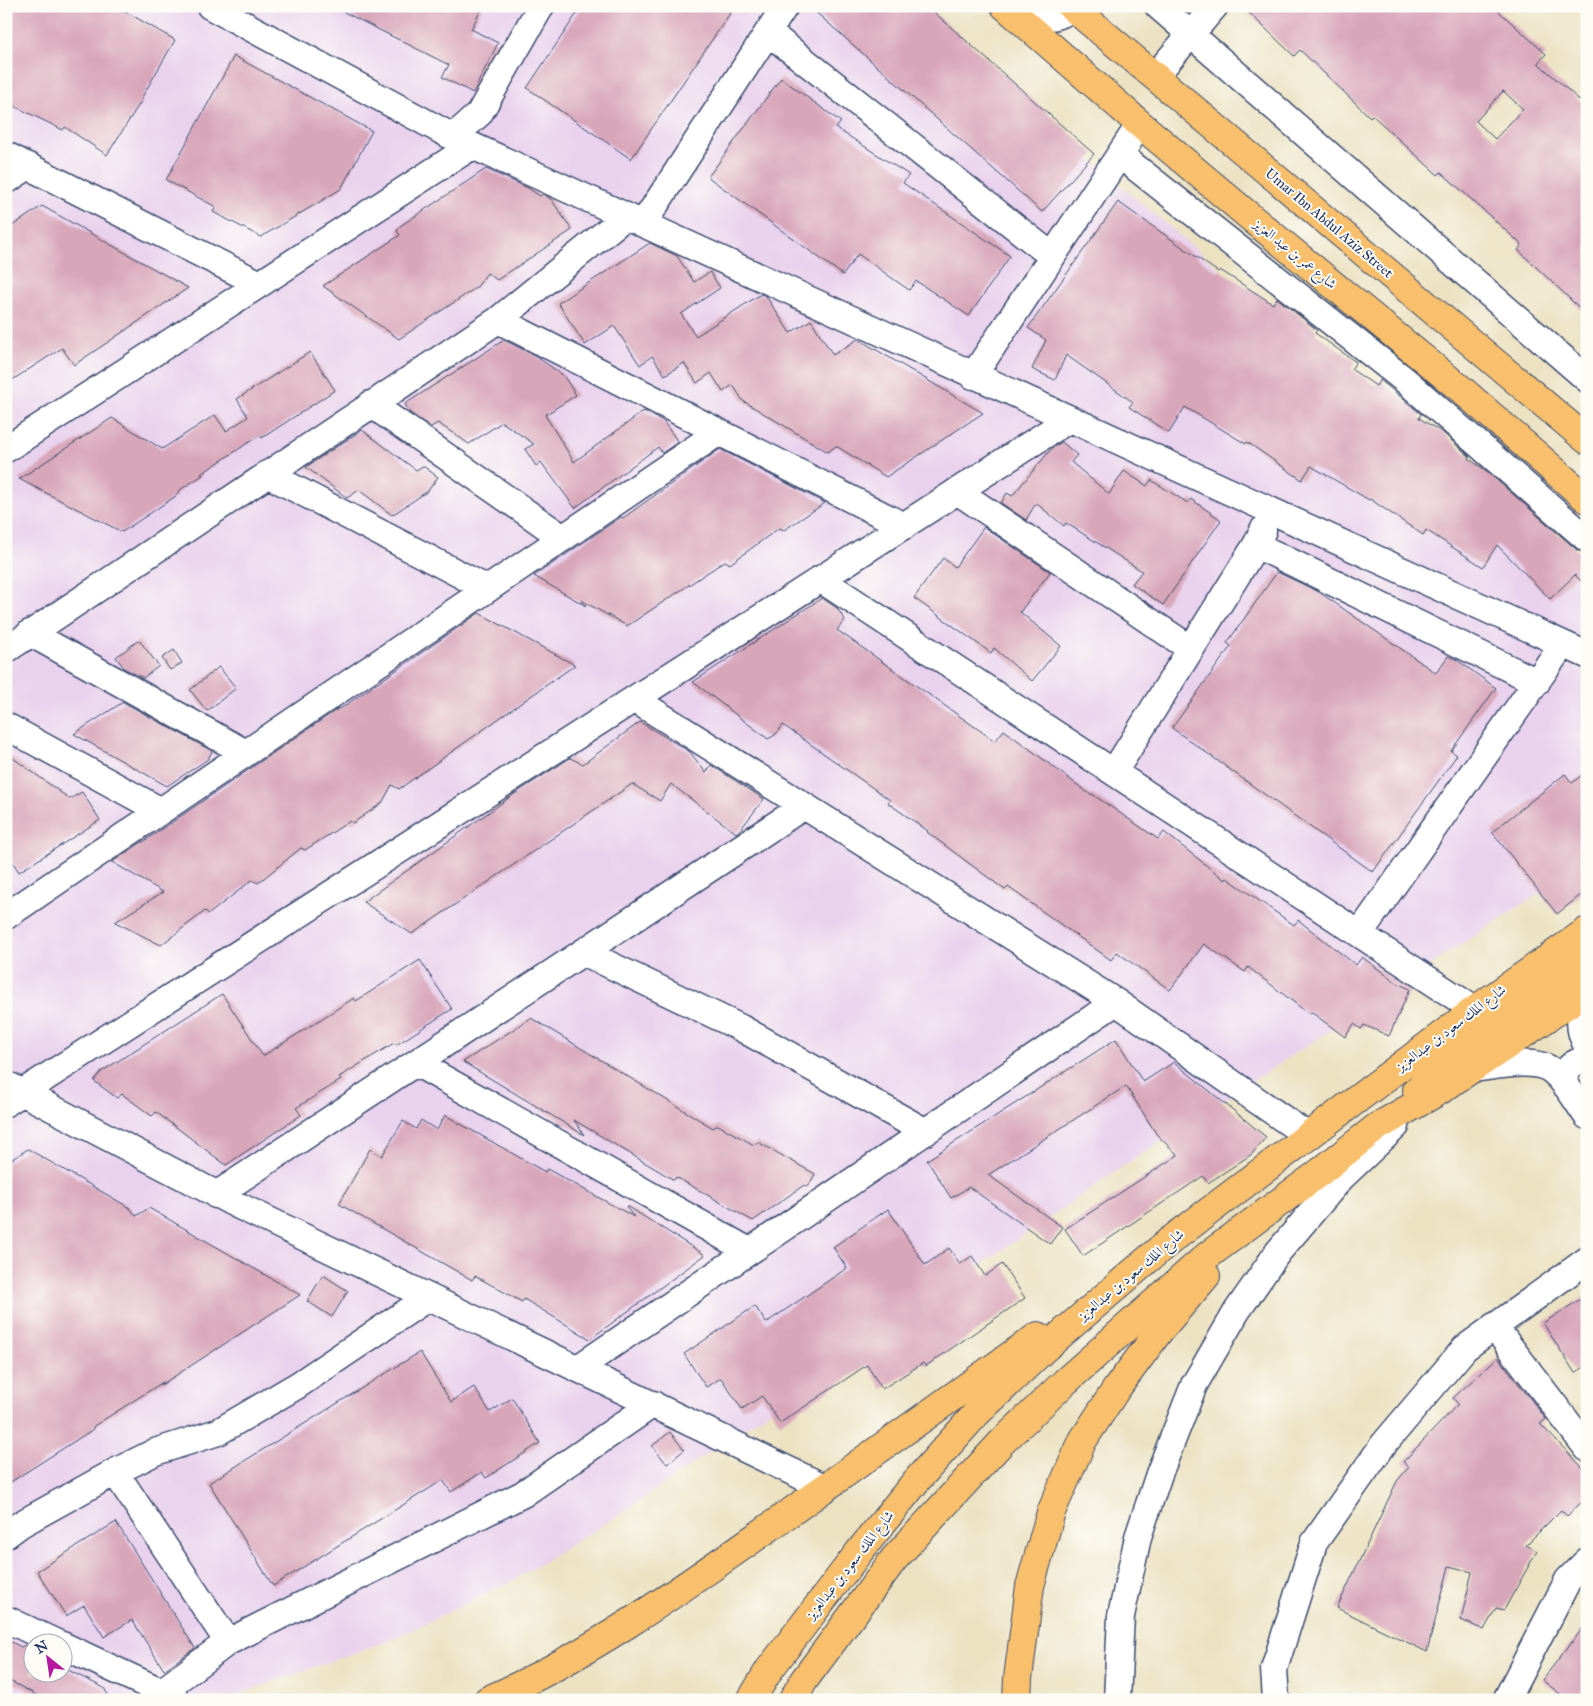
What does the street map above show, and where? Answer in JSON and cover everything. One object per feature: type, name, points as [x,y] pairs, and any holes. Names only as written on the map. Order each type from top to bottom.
[{"type":"main road","name":"شارع عمر بن عبد العزيز","points":[[1005,6],[1140,124],[1462,390],[1587,499]]},
{"type":"main road","name":"Umar Ibn Abdul Aziz Street","points":[[1072,7],[1587,440]]},
{"type":"main road","name":"شارع الملك سعود بن عبدالعزيز","points":[[751,1700],[769,1670],[859,1552],[917,1480],[975,1415],[1043,1350],[1167,1243],[1475,1010],[1587,930]]},
{"type":"main road","points":[[1378,1128],[1464,1045],[1587,957]]},
{"type":"main road","points":[[793,1700],[804,1680],[894,1559],[1002,1442],[1073,1374],[1207,1256],[1378,1128],[1439,1091],[1587,991]]},
{"type":"main road","points":[[1017,1700],[1030,1586],[1051,1512],[1083,1440],[1117,1388],[1160,1330],[1208,1274],[1260,1223],[1315,1176]]},
{"type":"main road","points":[[488,1700],[522,1685],[594,1645],[712,1568],[1167,1243]]},
{"type":"street","points":[[210,6],[462,141],[1068,420],[1587,655]]},
{"type":"street","points":[[6,449],[260,284],[462,141],[542,6]]},
{"type":"street","points":[[6,650],[498,320],[634,220],[768,32],[784,6]]},
{"type":"street","points":[[1031,6],[1044,16],[1057,18],[1072,7]]},
{"type":"street","points":[[1158,6],[1587,379]]},
{"type":"street","points":[[1155,76],[1215,6]]},
{"type":"street","points":[[768,32],[1052,256]]},
{"type":"street","points":[[973,376],[1140,124]]},
{"type":"street","points":[[1120,155],[1406,380],[1587,539]]},
{"type":"street","points":[[6,181],[17,160],[260,284]]},
{"type":"street","points":[[1297,294],[1342,292]]},
{"type":"street","points":[[498,320],[904,526]]},
{"type":"street","points":[[371,404],[563,538]]},
{"type":"street","points":[[12,1093],[634,699],[1068,420]]},
{"type":"street","points":[[7,915],[719,432]]},
{"type":"street","points":[[267,474],[488,589]]},
{"type":"street","points":[[957,491],[1191,650]]},
{"type":"street","points":[[1114,772],[1256,545],[1271,512]]},
{"type":"street","points":[[1256,545],[1537,682]]},
{"type":"street","points":[[820,579],[1475,1010]]},
{"type":"street","points":[[30,633],[246,753]]},
{"type":"street","points":[[1360,933],[1563,644]]},
{"type":"street","points":[[634,699],[1116,1002],[1308,1136]]},
{"type":"street","points":[[6,726],[161,811]]},
{"type":"street","points":[[216,1195],[804,806]]},
{"type":"street","points":[[583,952],[741,1028],[926,1132]]},
{"type":"street","points":[[1587,996],[1581,1009],[1580,1024],[1582,1038],[1587,1046]]},
{"type":"street","points":[[578,1368],[1116,1002]]},
{"type":"street","points":[[1565,1085],[1564,1075],[1568,1068],[1574,1063],[1587,1060]]},
{"type":"street","points":[[416,1062],[749,1251]]},
{"type":"street","points":[[1471,1070],[1524,1063],[1542,1064],[1552,1070],[1565,1085],[1587,1116]]},
{"type":"street","points":[[1117,1700],[1121,1616],[1138,1537],[1159,1474],[1194,1385],[1237,1311],[1278,1252],[1341,1178],[1386,1134],[1439,1091]]},
{"type":"street","points":[[12,1093],[216,1195],[826,1488]]},
{"type":"street","points":[[1276,1700],[1274,1669],[1314,1543],[1383,1445],[1465,1348],[1587,1260]]},
{"type":"street","points":[[6,1534],[115,1472],[155,1452],[218,1432],[298,1385],[429,1297]]},
{"type":"street","points":[[1494,1326],[1587,1448]]},
{"type":"street","points":[[72,1650],[170,1696],[228,1642],[523,1494],[652,1404]]},
{"type":"street","points":[[115,1472],[228,1642]]},
{"type":"street","points":[[1513,1697],[1568,1580],[1587,1561]]},
{"type":"street","points":[[6,1619],[38,1634]]},
{"type":"shaded area","points":[[6,6],[914,6],[1217,267],[1424,436],[1587,579],[1587,862],[1125,1165],[619,1515],[514,1580],[393,1639],[234,1696],[214,1700],[6,1700]]},
{"type":"building","points":[[6,6],[116,6],[175,40],[142,100],[107,155],[65,127],[63,130],[6,102]]},
{"type":"building","points":[[332,6],[483,6],[471,29],[498,43],[473,93],[442,77],[449,65]]},
{"type":"building","points":[[582,6],[735,6],[631,159],[527,88]]},
{"type":"building","points":[[809,6],[927,6],[1094,154],[1042,212]]},
{"type":"building","points":[[1242,6],[1493,6],[1546,54],[1538,63],[1587,107],[1587,315],[1518,250],[1522,245],[1441,172],[1438,175],[1372,115],[1370,117],[1300,50],[1294,56]],"holes":[[[1503,91],[1523,109],[1495,139],[1476,121]]]},
{"type":"building","points":[[234,56],[372,131],[341,189],[261,237],[213,212],[216,207],[166,180]]},
{"type":"building","points":[[781,78],[841,122],[836,128],[909,175],[903,183],[1010,256],[969,316],[916,281],[909,290],[858,254],[843,275],[708,177]]},
{"type":"building","points":[[486,169],[528,188],[540,196],[543,194],[551,199],[572,230],[497,280],[487,273],[477,287],[399,339],[323,286],[400,235],[397,231],[400,226]]},
{"type":"building","points":[[1118,202],[1218,272],[1220,270],[1273,304],[1277,298],[1317,330],[1315,333],[1356,362],[1351,369],[1376,386],[1380,380],[1396,393],[1421,414],[1419,418],[1443,433],[1470,457],[1469,459],[1484,469],[1577,550],[1587,554],[1587,587],[1575,575],[1550,599],[1497,545],[1483,567],[1426,530],[1423,535],[1370,499],[1311,466],[1302,480],[1247,442],[1246,444],[1185,407],[1169,433],[1129,407],[1133,402],[1066,355],[1055,380],[1032,369],[1046,340],[1028,328]]},
{"type":"building","points":[[42,206],[188,288],[74,365],[62,348],[6,384],[6,230]]},
{"type":"building","points":[[650,243],[677,256],[694,282],[710,272],[720,288],[681,314],[696,336],[761,294],[766,296],[790,333],[811,320],[833,355],[858,339],[983,413],[886,477],[836,446],[828,452],[743,401],[733,385],[723,392],[711,373],[697,383],[684,363],[665,375],[652,356],[640,365],[614,326],[585,345],[558,303]]},
{"type":"building","points":[[504,340],[534,355],[563,375],[576,395],[545,415],[574,462],[644,411],[663,421],[678,442],[662,453],[658,447],[575,508],[541,462],[536,466],[525,449],[534,444],[502,422],[469,444],[438,423],[431,427],[410,413],[405,404]]},
{"type":"building","points":[[310,352],[335,390],[262,438],[260,435],[201,474],[203,475],[180,490],[176,496],[122,532],[19,479],[112,418],[162,449],[215,415],[226,431],[248,417],[237,399]]},
{"type":"building","points":[[362,430],[416,470],[423,466],[438,477],[428,491],[392,515],[359,490],[347,498],[306,467]]},
{"type":"building","points":[[1062,442],[1077,455],[1071,462],[1109,494],[1124,471],[1147,486],[1151,480],[1188,503],[1191,499],[1221,520],[1163,605],[1132,584],[1142,571],[1066,523],[1064,526],[1036,503],[1026,520],[1001,503],[1007,493],[1012,496],[1052,448]]},
{"type":"building","points":[[720,449],[825,503],[784,530],[779,528],[730,564],[725,561],[627,626],[581,600],[586,606],[534,576],[621,517],[623,518]]},
{"type":"building","points":[[984,527],[1050,572],[1020,612],[1061,646],[1032,681],[994,648],[991,653],[914,598],[943,558],[955,567]]},
{"type":"building","points":[[1277,572],[1319,592],[1436,673],[1448,656],[1457,660],[1496,688],[1451,751],[1457,755],[1373,872],[1172,728],[1231,646],[1227,643]]},
{"type":"building","points":[[822,598],[837,608],[845,620],[837,630],[995,741],[1004,730],[1091,795],[1158,839],[1164,832],[1225,880],[1227,878],[1294,925],[1298,920],[1356,965],[1362,957],[1397,983],[1410,989],[1389,1036],[1364,1025],[1361,1029],[1354,1024],[1345,1037],[1311,1012],[1309,1014],[1248,967],[1245,972],[1204,944],[1170,990],[1117,952],[1111,960],[1008,887],[1005,890],[888,803],[890,800],[783,725],[775,735],[768,739],[693,682]]},
{"type":"building","points":[[479,613],[575,665],[399,789],[392,785],[382,803],[353,823],[350,821],[305,850],[301,848],[258,883],[252,880],[209,914],[205,911],[161,945],[115,922],[163,892],[112,862]]},
{"type":"building","points":[[139,640],[159,666],[143,678],[124,668],[116,657]]},
{"type":"building","points":[[174,650],[182,663],[170,670],[162,658]]},
{"type":"building","points":[[219,667],[236,688],[207,711],[190,690]]},
{"type":"building","points":[[123,702],[212,751],[208,759],[167,786],[74,734]]},
{"type":"building","points":[[640,722],[690,752],[706,773],[711,765],[764,799],[740,830],[736,833],[671,784],[660,801],[632,784],[412,934],[363,902],[513,795],[570,758],[583,764]]},
{"type":"building","points":[[6,753],[70,799],[82,792],[100,820],[19,872],[12,861],[6,865]]},
{"type":"building","points":[[1587,771],[1587,890],[1557,914],[1492,832],[1565,774],[1572,783]]},
{"type":"building","points":[[420,960],[452,1009],[396,1045],[394,1043],[339,1077],[341,1080],[296,1108],[301,1115],[226,1165],[156,1112],[152,1116],[122,1094],[117,1098],[94,1081],[101,1072],[222,994],[263,1056],[354,998],[356,1001]]},
{"type":"building","points":[[531,1018],[713,1128],[718,1125],[754,1145],[758,1142],[815,1174],[808,1187],[804,1185],[753,1221],[676,1177],[674,1180],[574,1120],[584,1135],[463,1062]]},
{"type":"building","points":[[1116,1039],[1143,1082],[1174,1062],[1266,1137],[1252,1154],[1208,1183],[1203,1176],[1083,1256],[1065,1229],[1178,1155],[1157,1135],[1126,1086],[988,1175],[1062,1227],[1050,1244],[969,1187],[951,1198],[927,1160]]},
{"type":"building","points":[[445,1115],[545,1172],[547,1169],[634,1217],[627,1206],[705,1255],[590,1339],[524,1299],[522,1302],[475,1276],[472,1280],[339,1204],[370,1149],[382,1156],[403,1121],[416,1129],[421,1120],[437,1130]]},
{"type":"building","points":[[28,1149],[130,1208],[136,1216],[149,1208],[300,1295],[94,1426],[92,1430],[6,1485],[6,1163]]},
{"type":"building","points":[[888,1209],[925,1265],[949,1248],[960,1264],[972,1256],[985,1276],[1002,1264],[1025,1298],[926,1366],[923,1363],[882,1389],[867,1365],[780,1423],[762,1396],[742,1409],[721,1378],[706,1387],[684,1354],[755,1306],[766,1323],[847,1268],[833,1247]]},
{"type":"building","points":[[323,1275],[348,1291],[332,1317],[307,1301]]},
{"type":"building","points":[[1587,1295],[1587,1365],[1575,1373],[1543,1323]]},
{"type":"building","points":[[420,1352],[451,1402],[474,1387],[490,1412],[512,1398],[540,1443],[486,1478],[482,1472],[451,1492],[443,1480],[273,1586],[209,1483]]},
{"type":"building","points":[[1498,1357],[1546,1419],[1540,1424],[1587,1472],[1587,1497],[1567,1516],[1561,1510],[1526,1545],[1537,1551],[1504,1610],[1496,1608],[1484,1630],[1461,1620],[1472,1572],[1449,1566],[1427,1652],[1337,1608],[1397,1481],[1409,1467],[1403,1462],[1458,1404],[1453,1398]]},
{"type":"building","points":[[670,1432],[684,1450],[667,1464],[652,1446]]},
{"type":"building","points":[[116,1522],[195,1648],[164,1670],[132,1620],[104,1637],[84,1605],[66,1616],[37,1571]]},
{"type":"building","points":[[1587,1623],[1587,1700],[1568,1700],[1542,1680]]},
{"type":"building","points":[[6,1639],[22,1646],[22,1684],[72,1684],[72,1672],[104,1688],[111,1700],[46,1700],[6,1679]]}]
